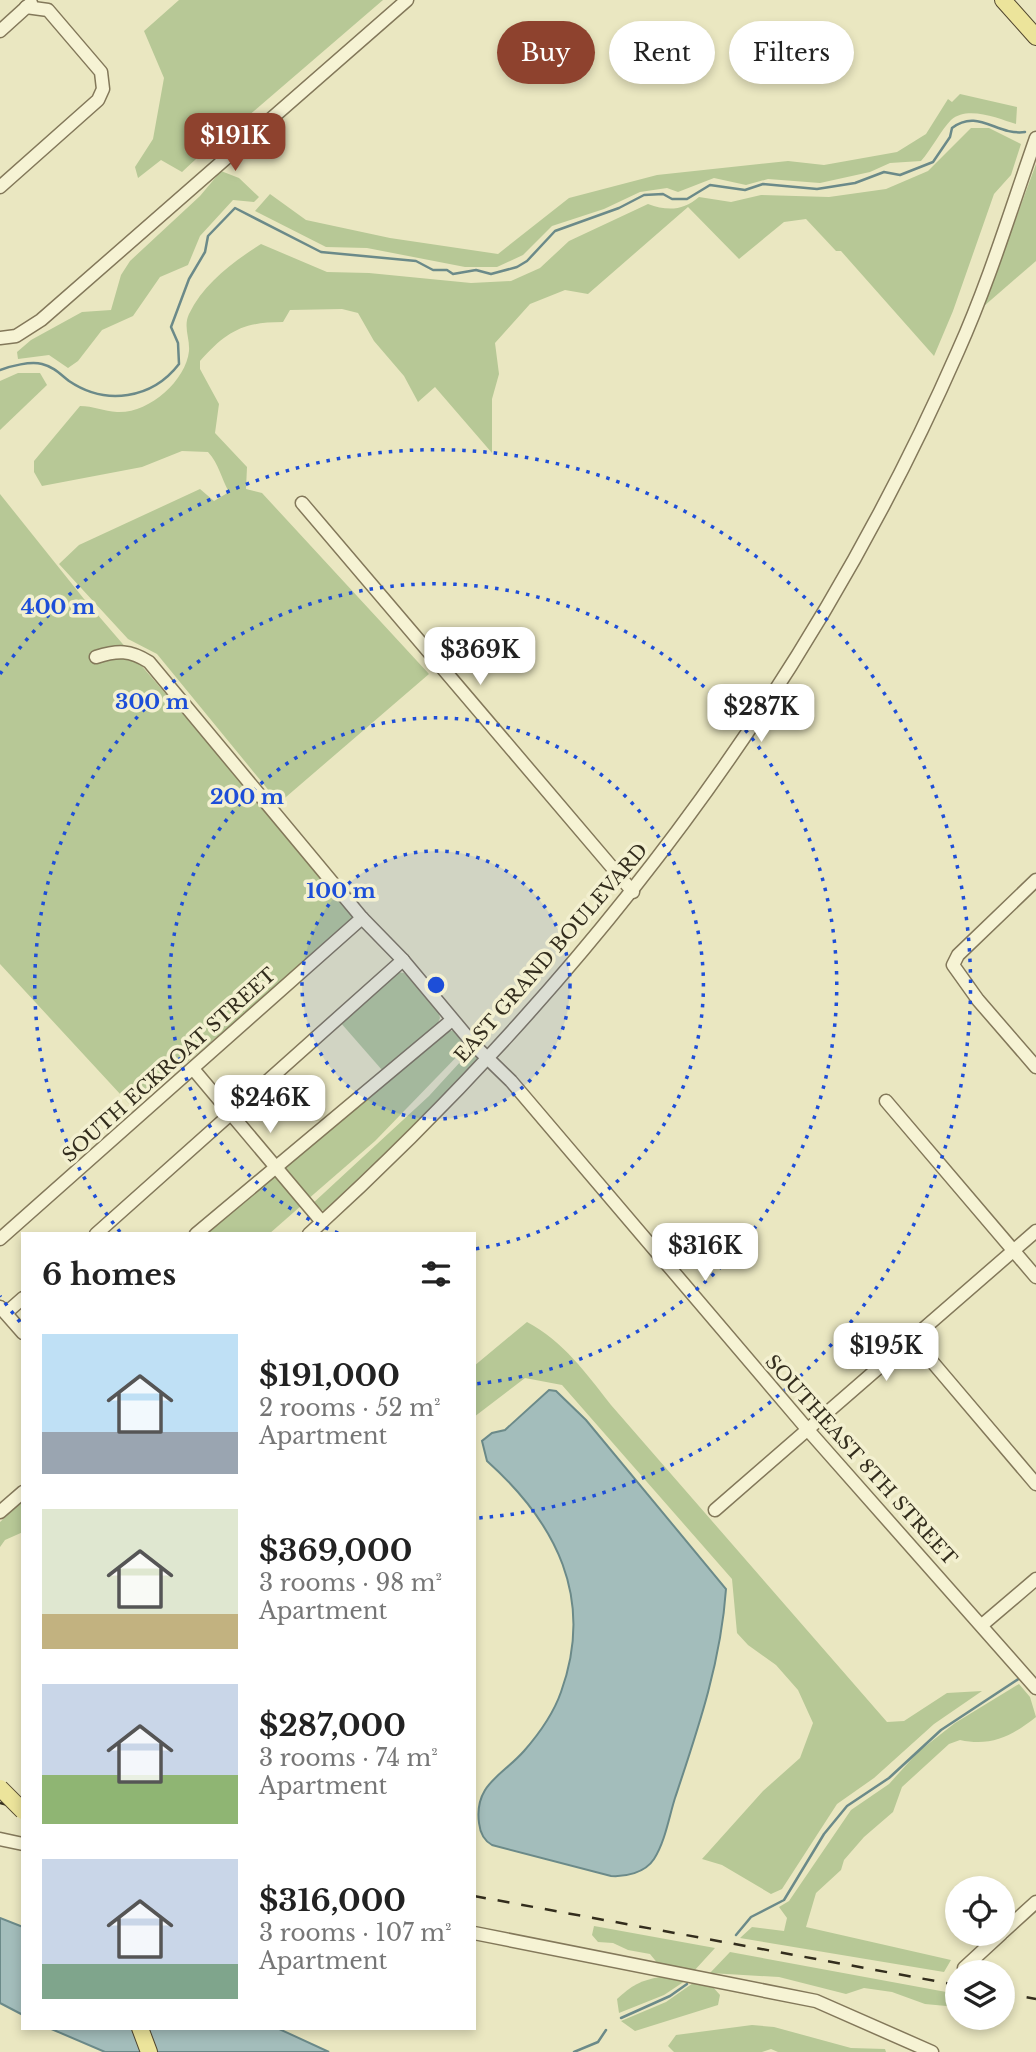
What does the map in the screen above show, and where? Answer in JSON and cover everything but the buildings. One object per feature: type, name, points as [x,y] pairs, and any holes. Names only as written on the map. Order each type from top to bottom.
[{"type":"main road","points":[[1003,0],[1036,37]]},
{"type":"main road","points":[[0,1788],[21,1809]]},
{"type":"main road","points":[[141,2030],[149,2052]]},
{"type":"street","points":[[0,338],[16,336],[41,320],[407,0]]},
{"type":"street","points":[[0,31],[30,4],[48,10],[101,72],[103,89],[98,100],[0,187]]},
{"type":"street","name":"EAST GRAND BOULEVARD","points":[[312,1232],[399,1151],[488,1060],[633,892],[764,711],[839,590],[877,520],[965,335],[1036,138]]},
{"type":"street","points":[[302,503],[633,892]]},
{"type":"street","name":"SOUTHEAST 8TH STREET","points":[[96,657],[114,651],[132,652],[149,662],[362,918],[403,960],[452,1020],[601,1186],[808,1430],[1029,1680]]},
{"type":"street","points":[[1036,880],[958,955],[953,964],[1036,1067]]},
{"type":"street","name":"SOUTH ECKROAT STREET","points":[[0,1239],[194,1070],[362,918]]},
{"type":"street","points":[[98,1232],[403,960]]},
{"type":"street","points":[[198,1232],[452,1020]]},
{"type":"street","points":[[194,1070],[218,1094],[230,1115],[322,1223]]},
{"type":"street","points":[[886,1101],[1036,1277]]},
{"type":"street","points":[[715,1510],[1036,1231]]},
{"type":"street","points":[[21,1299],[3,1310],[21,1331]]},
{"type":"street","points":[[912,1338],[1036,1484]]},
{"type":"street","points":[[0,1513],[21,1494]]},
{"type":"street","points":[[982,1625],[1036,1579]]},
{"type":"street","points":[[0,1839],[21,1844]]},
{"type":"street","points":[[1015,1921],[1036,1902]]},
{"type":"street","points":[[476,1933],[816,2001],[932,2052]]},
{"type":"street","points":[[973,1960],[988,1946]]},
{"type":"green space","points":[[179,0],[383,0],[233,129],[214,123],[209,128],[211,145],[182,172],[161,160],[138,178],[135,167],[153,139],[164,78],[144,31]]},
{"type":"green space","points":[[960,94],[1017,107],[1016,124],[984,114],[958,116],[947,124],[921,161],[890,163],[870,172],[820,183],[768,179],[746,185],[714,178],[678,192],[667,188],[640,192],[604,209],[552,226],[523,255],[497,267],[465,267],[367,248],[326,247],[255,211],[270,194],[306,220],[390,238],[498,254],[569,198],[657,175],[788,161],[824,165],[897,152],[926,134],[948,99],[952,102]]},
{"type":"green space","points":[[971,128],[989,128],[1021,144],[1011,175],[994,194],[953,311],[934,356],[841,251],[836,251],[806,219],[784,222],[739,259],[688,207],[588,294],[565,290],[530,304],[495,343],[499,374],[492,399],[492,453],[435,387],[418,402],[404,376],[374,341],[358,313],[342,309],[290,310],[283,322],[246,326],[219,342],[200,361],[200,369],[219,404],[215,433],[247,467],[246,489],[262,493],[429,674],[279,803],[157,654],[128,639],[59,564],[79,545],[200,489],[214,501],[229,492],[208,452],[182,451],[142,467],[42,486],[34,472],[34,461],[80,406],[117,412],[129,411],[141,408],[164,394],[181,373],[186,362],[189,351],[187,323],[195,303],[220,274],[261,244],[327,272],[369,273],[471,283],[511,281],[540,268],[569,241],[648,204],[675,208],[687,205],[699,197],[731,202],[761,195],[829,197],[886,189],[928,171]]},
{"type":"green space","points":[[1036,164],[1036,261],[984,306]]},
{"type":"green space","points":[[221,171],[239,178],[259,197],[254,202],[233,200],[200,236],[188,265],[160,277],[133,316],[102,330],[78,361],[68,368],[49,355],[18,359],[17,352],[31,340],[82,312],[111,310],[121,275],[130,261],[200,196]]},
{"type":"green space","points":[[18,373],[40,373],[47,385],[0,430],[0,381]]},
{"type":"green space","points":[[0,494],[84,599],[358,917],[133,1108],[0,964]]},
{"type":"green space","points":[[398,972],[404,973],[438,1010],[440,1018],[437,1025],[382,1070],[340,1022]]},
{"type":"green space","points":[[448,1031],[456,1031],[468,1045],[375,1141],[307,1200],[285,1173],[284,1166]]},
{"type":"green space","points":[[472,1049],[478,1060],[419,1124],[326,1212],[311,1205],[429,1096]]},
{"type":"green space","points":[[273,1176],[278,1177],[302,1205],[271,1232],[203,1232]]},
{"type":"green space","points":[[527,1322],[552,1338],[887,1722],[904,1721],[947,1693],[982,1691],[934,1724],[874,1778],[837,1804],[782,1889],[771,1894],[722,1865],[702,1859],[763,1791],[800,1758],[813,1723],[798,1690],[776,1665],[748,1645],[737,1633],[732,1579],[562,1385],[525,1378],[476,1415],[476,1364]]},
{"type":"green space","points":[[21,1503],[21,1533],[5,1540],[0,1547],[0,1522]]},
{"type":"green space","points":[[1019,1684],[1030,1697],[1036,1717],[1001,1738],[982,1742],[960,1740],[949,1744],[902,1787],[893,1812],[864,1837],[844,1860],[841,1870],[816,1893],[806,1927],[951,1960],[945,1960],[944,1972],[740,1938],[752,1927],[784,1931],[787,1918],[779,1907],[789,1901],[851,1810],[889,1784],[918,1752],[955,1723]]},
{"type":"green space","points":[[594,1926],[715,1948],[693,1972],[659,1965],[650,1954],[628,1950],[613,1943],[598,1942],[592,1935]]},
{"type":"green space","points":[[730,1952],[945,1992],[945,2006],[925,2004],[892,1992],[864,1988],[846,1994],[779,1977],[710,1973]]},
{"type":"green space","points":[[660,1977],[688,1979],[664,1995],[619,2013],[617,1999],[622,1994],[642,1982]]},
{"type":"green space","points":[[696,1981],[712,1986],[720,1995],[718,2005],[635,2031],[621,2021],[666,2002]]},
{"type":"green space","points":[[752,2025],[774,2027],[851,2048],[885,2049],[886,2052],[778,2052],[771,2049],[762,2052],[674,2052],[668,2046],[676,2035]]},
{"type":"water","points":[[549,1390],[556,1391],[586,1420],[726,1589],[714,1669],[664,1837],[650,1864],[640,1871],[622,1876],[611,1876],[492,1845],[484,1838],[479,1826],[479,1810],[485,1790],[524,1751],[545,1723],[561,1692],[570,1658],[573,1625],[571,1594],[563,1565],[550,1537],[532,1510],[487,1461],[482,1441],[492,1433],[505,1430]]},
{"type":"water","points":[[0,1918],[21,1926],[21,2014],[0,2003]]},
{"type":"water","points":[[54,2030],[281,2030],[329,2052],[105,2052]]},
{"type":"waterway","points":[[0,370],[26,364],[42,364],[83,389],[113,396],[128,395],[156,385],[179,364],[178,343],[171,327],[189,279],[205,252],[208,236],[235,208],[321,252],[416,261],[433,270],[447,270],[453,274],[476,270],[491,274],[517,267],[527,261],[555,231],[619,208],[644,195],[663,194],[672,199],[687,199],[710,185],[745,190],[763,184],[817,189],[855,183],[884,172],[900,175],[933,162],[950,137],[952,128],[961,123],[979,122],[1005,130],[1025,132]]},
{"type":"waterway","points":[[736,1935],[751,1917],[784,1900],[824,1834],[847,1806],[889,1778],[941,1730],[1020,1678]]},
{"type":"waterway","points":[[621,2018],[670,1996],[687,1984]]},
{"type":"waterway","points":[[574,2052],[598,2042],[606,2030]]},
{"type":"railway","points":[[0,1803],[21,1808]]},
{"type":"railway","points":[[476,1896],[945,1983]]},
{"type":"railway","points":[[1015,1995],[1036,1999]]}]
